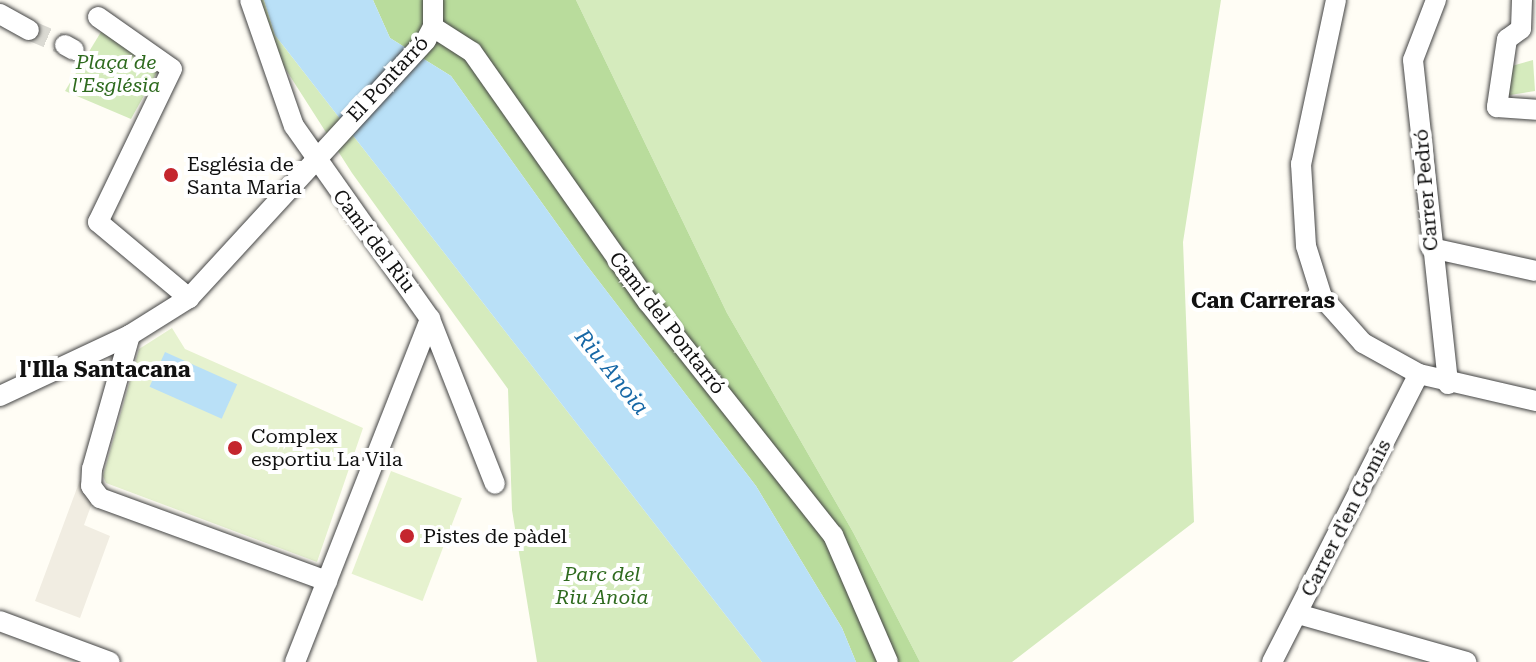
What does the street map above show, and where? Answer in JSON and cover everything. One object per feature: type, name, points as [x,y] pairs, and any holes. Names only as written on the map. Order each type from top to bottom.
[{"type":"street","points":[[243,0],[259,31]]},
{"type":"street","name":"Camí del Riu","points":[[250,0],[289,114],[314,158],[430,319],[495,484]]},
{"type":"street","points":[[433,0],[433,27]]},
{"type":"street","points":[[1336,0],[1306,125],[1301,164],[1306,246],[1322,297],[1336,318],[1363,343],[1419,374],[1448,384],[1536,401]]},
{"type":"street","name":"Carrer Pedró","points":[[1436,0],[1413,60],[1448,384]]},
{"type":"street","points":[[1522,0],[1521,29],[1507,39],[1497,107],[1536,110]]},
{"type":"street","points":[[0,14],[29,30]]},
{"type":"street","points":[[98,17],[172,69],[98,222],[189,298]]},
{"type":"street","name":"El Pontarró","points":[[0,396],[130,335],[189,298],[314,158],[419,50],[433,27]]},
{"type":"street","name":"Camí del Pontarró","points":[[433,27],[472,52],[648,302],[833,535],[888,662]]},
{"type":"street","points":[[1431,248],[1536,271]]},
{"type":"street","points":[[295,662],[430,319]]},
{"type":"street","points":[[130,335],[92,469],[91,486],[100,498],[327,581]]},
{"type":"street","name":"Carrer d'en Gomis","points":[[1272,662],[1419,374]]},
{"type":"street","points":[[1298,614],[1466,662]]},
{"type":"street","points":[[0,621],[110,662]]},
{"type":"green space","name":"Parc del Riu Anoia","points":[[258,0],[264,0],[275,35],[762,662],[537,662],[512,510],[508,389],[352,173],[281,62]]},
{"type":"green space","points":[[373,0],[576,0],[727,313],[853,532],[920,662],[856,662],[842,628],[756,486],[585,263],[451,76],[390,38]]},
{"type":"green space","points":[[576,0],[1221,0],[1183,242],[1194,522],[1012,662],[920,662],[853,532],[727,313]]},
{"type":"green space","name":"Plaça de l'Església","points":[[104,27],[161,65],[131,119],[65,91]]},
{"type":"green space","points":[[1533,60],[1535,91],[1504,96],[1508,67]]},
{"type":"green space","name":"Complex esportiu La Vila","points":[[172,328],[185,349],[363,428],[317,562],[106,483],[103,476],[139,349]]},
{"type":"green space","name":"Complex esportiu La Vila","points":[[391,471],[462,498],[423,601],[352,574]]},
{"type":"shaded area","points":[[80,480],[92,503],[84,525],[110,536],[80,618],[35,601]]},
{"type":"water","name":"Riu Anoia","points":[[264,0],[373,0],[390,38],[451,76],[585,263],[756,486],[842,628],[856,662],[762,662],[275,35]]},
{"type":"water","points":[[165,352],[237,384],[222,419],[150,387]]},
{"type":"tunnel","points":[[29,30],[65,45]]},
{"type":"place","name":"Església de Santa Maria","points":[[171,175]]},
{"type":"place","name":"Complex esportiu La Vila","points":[[235,448]]},
{"type":"place","name":"Pistes de pàdel","points":[[407,536]]},
{"type":"district","name":"Can Carreras","points":[[1263,301]]},
{"type":"district","name":"l'Illa Santacana","points":[[105,370]]}]
